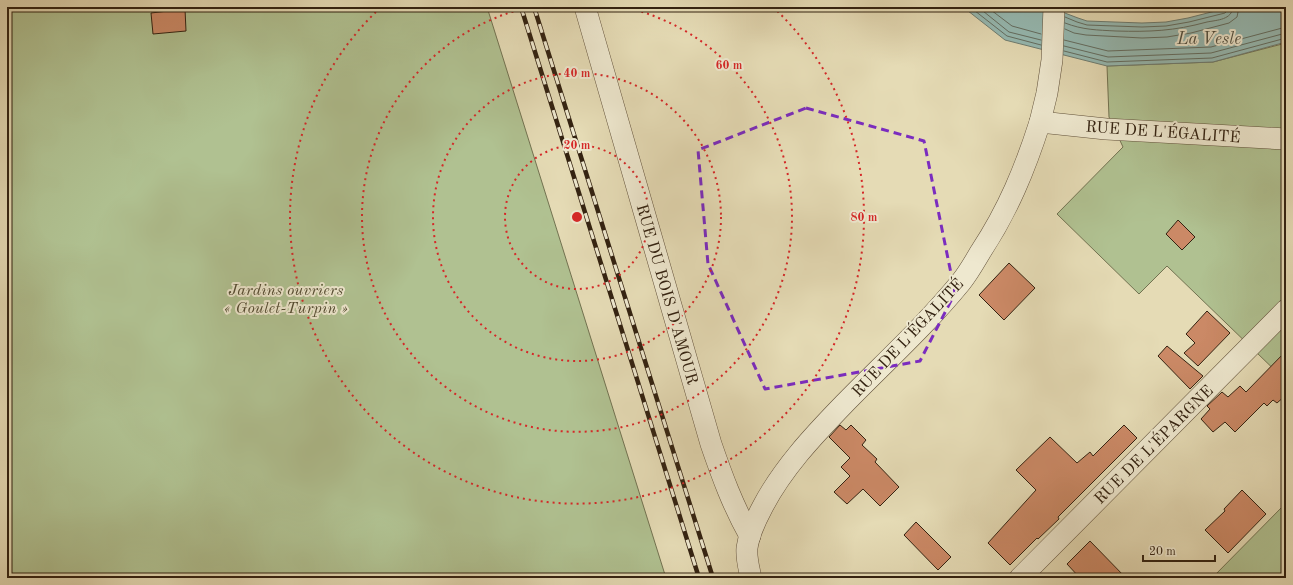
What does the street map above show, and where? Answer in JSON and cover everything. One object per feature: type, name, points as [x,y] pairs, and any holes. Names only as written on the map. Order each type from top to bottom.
[{"type":"street","name":"RUE DU BOIS D'AMOUR","points":[[585,7],[711,444],[723,479],[750,536]]},
{"type":"street","name":"RUE DE L'ÉGALITÉ","points":[[750,536],[768,495],[797,455],[813,436],[934,312],[962,281],[995,230],[1008,206],[1030,152],[1040,122],[1052,60],[1054,7]]},
{"type":"street","name":"RUE DE L'ÉGALITÉ","points":[[1040,122],[1106,129],[1286,139]]},
{"type":"street","name":"RUE DE L'ÉPARGNE","points":[[1020,578],[1286,310]]},
{"type":"street","points":[[750,536],[747,549],[751,578]]},
{"type":"highlighted area","points":[[806,108],[924,141],[955,293],[920,361],[765,389],[708,264],[698,150]]},
{"type":"green space","name":"Jardins ouvriers « Goulet-Turpin »","points":[[7,7],[487,7],[666,578],[7,578]]},
{"type":"green space","points":[[1286,43],[1286,381],[1167,266],[1139,294],[1057,214],[1123,147],[1109,117],[1107,66],[1213,62]]},
{"type":"green space","points":[[1286,503],[1286,578],[1212,578]]},
{"type":"water","name":"La Vesle","points":[[963,7],[1049,7],[1087,21],[1142,23],[1166,22],[1231,7],[1286,7],[1286,42],[1213,62],[1107,66],[1005,40]]},
{"type":"building","points":[[185,9],[186,31],[153,34],[151,13]]},
{"type":"building","points":[[1178,220],[1195,237],[1182,250],[1166,234]]},
{"type":"building","points":[[1009,263],[1035,288],[1004,320],[979,295]]},
{"type":"building","points":[[1207,311],[1230,333],[1198,366],[1184,353],[1195,343],[1186,334]]},
{"type":"building","points":[[1167,346],[1203,376],[1190,389],[1158,356]]},
{"type":"building","points":[[1286,351],[1286,395],[1277,403],[1273,400],[1267,406],[1264,403],[1235,432],[1225,422],[1213,432],[1201,419],[1210,409],[1207,406],[1222,392],[1228,397],[1240,386],[1246,392]]},
{"type":"building","points":[[840,425],[846,430],[851,425],[866,440],[862,445],[877,459],[875,462],[899,487],[880,506],[863,489],[847,504],[834,492],[850,476],[841,467],[850,458],[829,437]]},
{"type":"building","points":[[1124,425],[1137,438],[1058,517],[1059,519],[1038,539],[1037,538],[1010,565],[988,543],[1036,490],[1016,470],[1050,437],[1077,463],[1090,452],[1093,456]]},
{"type":"building","points":[[1242,490],[1266,514],[1228,553],[1205,530],[1225,511],[1224,509]]},
{"type":"building","points":[[916,522],[951,557],[938,570],[904,535]]},
{"type":"building","points":[[1090,541],[1126,578],[1080,578],[1067,564]]},
{"type":"railway","points":[[521,7],[699,578]]},
{"type":"railway","points":[[534,7],[713,578]]}]
